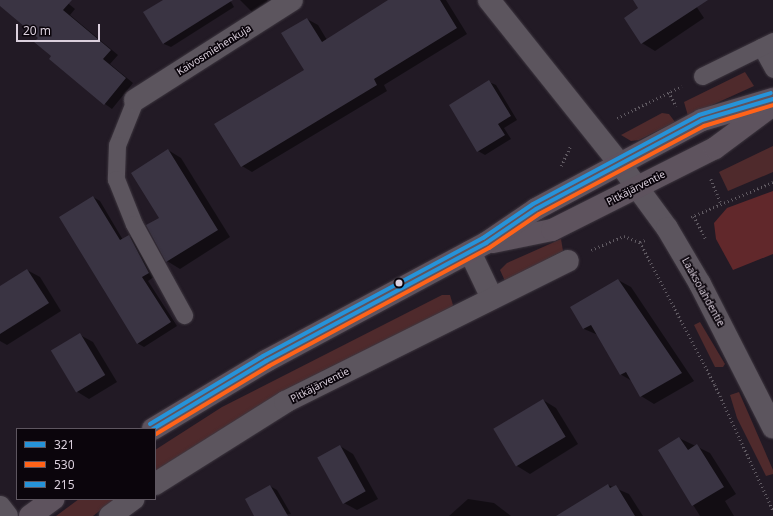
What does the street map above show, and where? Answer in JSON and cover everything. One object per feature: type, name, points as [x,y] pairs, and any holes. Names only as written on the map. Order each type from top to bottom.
[{"type":"main road","name":"Pitkäjärventie","points":[[155,428],[266,361],[478,247],[536,209],[702,120],[773,99]]},
{"type":"main road","name":"Pitkäjärventie","points":[[478,247],[546,233],[715,148],[773,105]]},
{"type":"main road","points":[[30,516],[52,500]]},
{"type":"street","name":"Kaivosmiehenkuja","points":[[136,100],[292,0]]},
{"type":"street","name":"Laaksolahdentie","points":[[488,0],[620,164],[667,228],[773,427]]},
{"type":"street","points":[[478,247],[492,298]]},
{"type":"street","name":"Pitkäjärventie","points":[[156,483],[285,402],[568,261]]},
{"type":"street","points":[[110,516],[132,500]]},
{"type":"street","points":[[0,507],[7,516]]},
{"type":"lane","points":[[702,76],[767,44],[773,69]]},
{"type":"lane","points":[[136,100],[117,145],[116,179],[134,224],[184,315]]},
{"type":"path","points":[[609,113],[614,119],[702,76]]},
{"type":"path","points":[[640,242],[667,228],[773,182]]},
{"type":"path","points":[[568,261],[624,236],[640,242],[715,386],[773,510]]},
{"type":"shaded area","points":[[745,72],[754,86],[688,116],[684,102]]},
{"type":"shaded area","points":[[662,113],[669,114],[675,122],[639,140],[631,141],[621,135]]},
{"type":"shaded area","points":[[773,146],[773,172],[728,191],[719,172]]},
{"type":"shaded area","points":[[773,191],[773,254],[733,270],[716,239],[714,223],[727,208]]},
{"type":"shaded area","points":[[561,239],[563,251],[505,281],[500,270],[507,263]]},
{"type":"shaded area","points":[[442,295],[450,295],[453,305],[449,311],[156,473],[156,449],[222,407]]},
{"type":"shaded area","points":[[700,322],[725,364],[723,367],[715,367],[694,325]]},
{"type":"shaded area","points":[[739,392],[773,470],[773,474],[766,476],[737,418],[730,395]]},
{"type":"shaded area","points":[[78,500],[114,500],[93,516],[56,516]]},
{"type":"building","points":[[0,0],[72,0],[63,10],[111,50],[103,59],[126,78],[104,105],[49,59],[51,56],[34,42],[38,38],[0,6]]},
{"type":"building","points":[[163,0],[233,0],[163,44],[143,12]]},
{"type":"building","points":[[388,0],[440,0],[457,28],[374,79],[377,85],[241,167],[214,124],[304,70],[281,33],[307,18],[322,42]]},
{"type":"building","points":[[633,0],[708,0],[641,44],[624,18],[638,8]]},
{"type":"building","points":[[489,80],[511,116],[498,124],[505,135],[477,152],[449,105]]},
{"type":"building","points":[[168,149],[218,230],[166,262],[146,225],[159,218],[131,173]]},
{"type":"building","points":[[93,196],[120,240],[129,235],[149,273],[142,277],[171,322],[137,344],[59,217]]},
{"type":"building","points":[[27,269],[49,303],[0,334],[0,286]]},
{"type":"building","points":[[618,279],[682,373],[640,397],[626,372],[620,375],[591,325],[583,329],[570,307]]},
{"type":"building","points":[[80,333],[105,375],[76,393],[51,351]]},
{"type":"building","points":[[543,399],[566,437],[516,467],[493,429]]},
{"type":"building","points":[[679,437],[688,450],[697,444],[724,487],[692,506],[658,450]]},
{"type":"building","points":[[340,445],[366,491],[343,504],[317,458]]},
{"type":"building","points":[[608,484],[610,488],[616,485],[635,516],[556,516]]},
{"type":"building","points":[[270,485],[288,516],[254,516],[245,499]]},
{"type":"transit line","name":"215","points":[[150,424],[263,356],[483,238],[533,204],[699,115],[771,93]]},
{"type":"transit line","name":"321","points":[[155,428],[266,361],[486,243],[536,209],[702,120],[773,99]]},
{"type":"transit line","name":"530","points":[[156,434],[269,366],[489,248],[539,214],[704,126],[773,105]]}]
